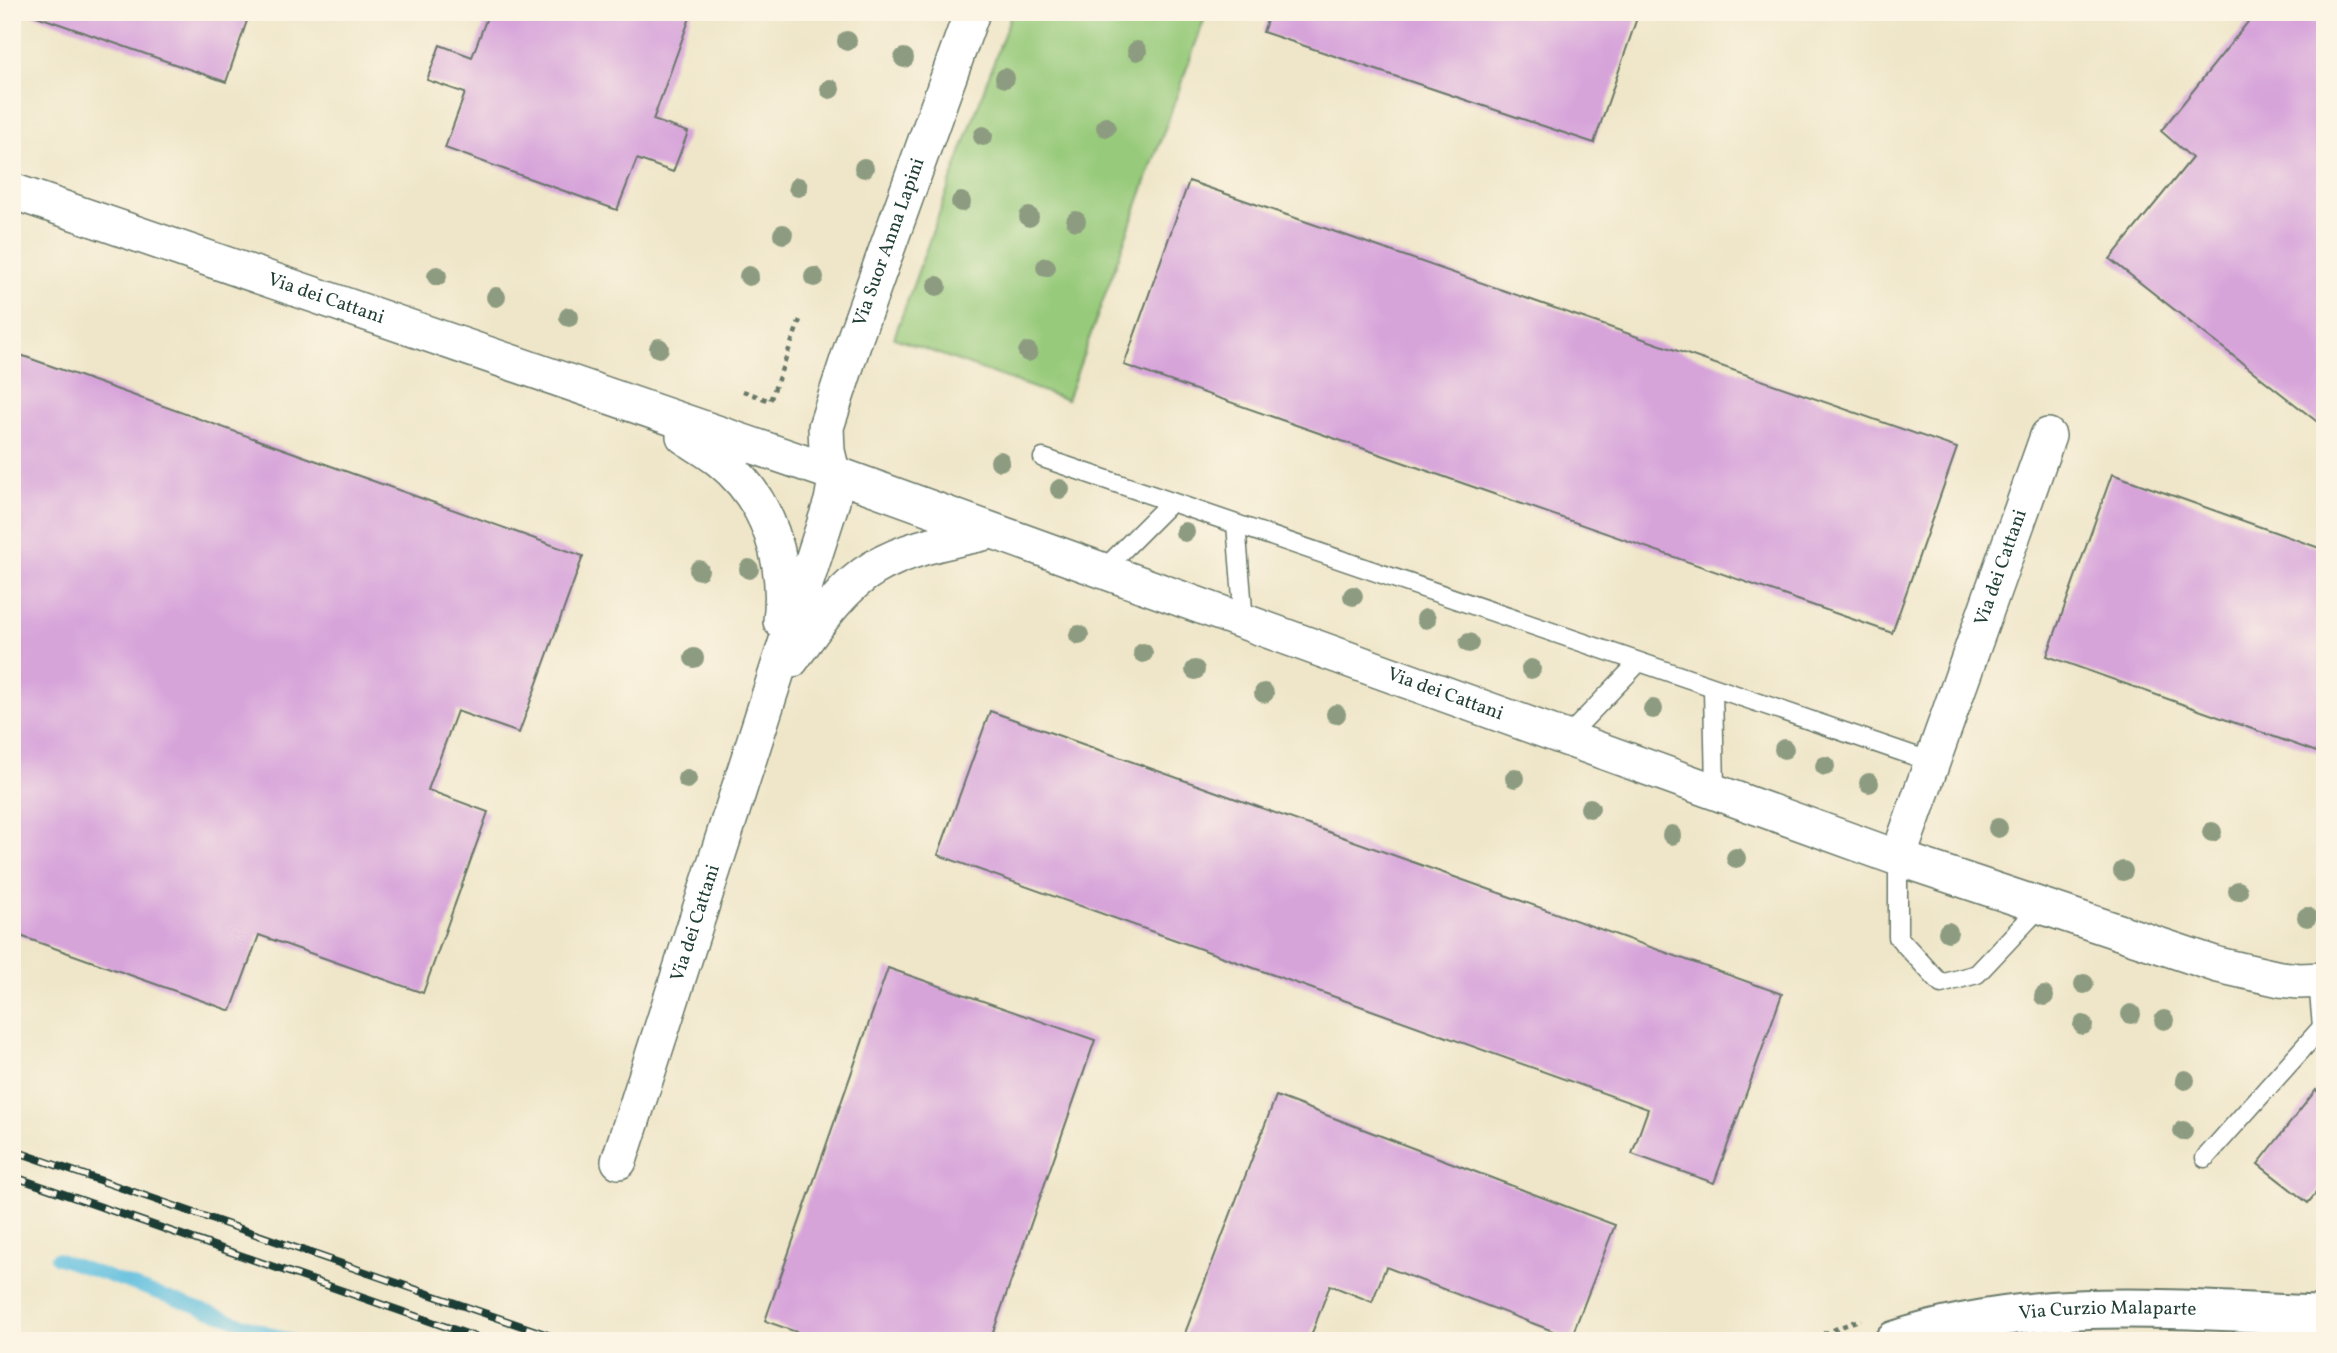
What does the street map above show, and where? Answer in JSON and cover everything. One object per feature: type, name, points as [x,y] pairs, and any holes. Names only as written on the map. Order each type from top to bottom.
[{"type":"street","name":"Via Suor Anna Lapini","points":[[833,473],[827,451],[826,427],[856,335],[972,12]]},
{"type":"street","name":"Via dei Cattani","points":[[12,191],[833,473],[1898,858],[2218,965],[2280,979],[2321,980]]},
{"type":"street","name":"Via dei Cattani","points":[[642,408],[720,459],[760,507],[775,544],[783,578],[784,596],[773,684]]},
{"type":"street","name":"Via dei Cattani","points":[[1898,858],[2048,436]]},
{"type":"street","name":"Via dei Cattani","points":[[619,1161],[832,500],[835,484],[833,473]]},
{"type":"street","name":"Via dei Cattani","points":[[773,684],[820,620],[848,589],[871,569],[915,550],[992,531]]},
{"type":"street","name":"Via Curzio Malaparte","points":[[1894,1341],[1938,1327],[1989,1317],[2055,1309],[2114,1307],[2325,1316]]},
{"type":"lane","points":[[1043,458],[1932,762]]},
{"type":"lane","points":[[1102,570],[1171,502]]},
{"type":"lane","points":[[1236,524],[1244,622]]},
{"type":"lane","points":[[1567,737],[1639,662]]},
{"type":"lane","points":[[1713,688],[1715,790]]},
{"type":"lane","points":[[1898,858],[1898,937],[1941,984],[1977,974],[2042,905]]},
{"type":"lane","points":[[2205,1158],[2322,1027],[2321,980]]},
{"type":"path","points":[[743,391],[770,401],[801,317]]},
{"type":"green space","points":[[1012,12],[1207,12],[1067,400],[894,338]]},
{"type":"building","points":[[25,12],[250,12],[226,82]]},
{"type":"building","points":[[489,12],[692,12],[653,120],[688,132],[673,172],[637,159],[617,210],[445,148],[465,93],[427,80],[440,45],[472,57]]},
{"type":"building","points":[[1270,12],[1639,12],[1594,143],[1263,32]]},
{"type":"building","points":[[2256,12],[2325,12],[2325,428],[2110,259],[2192,158],[2161,131]]},
{"type":"building","points":[[1189,181],[1957,448],[1892,633],[1124,365]]},
{"type":"building","points":[[12,352],[583,556],[519,733],[457,711],[428,790],[488,812],[423,993],[259,935],[231,1011],[12,933]]},
{"type":"building","points":[[2112,474],[2325,550],[2325,755],[2047,656]]},
{"type":"building","points":[[990,711],[1782,994],[1714,1183],[1632,1154],[1648,1109],[938,855]]},
{"type":"building","points":[[888,968],[1095,1040],[990,1341],[822,1341],[765,1321]]},
{"type":"building","points":[[2316,1090],[2325,1098],[2325,1182],[2308,1203],[2258,1164]]},
{"type":"building","points":[[1276,1096],[1615,1225],[1571,1338],[1386,1267],[1372,1302],[1330,1285],[1309,1341],[1182,1341]]},
{"type":"waterway","points":[[56,1258],[293,1341]]},
{"type":"railway","points":[[12,1150],[565,1341]]},
{"type":"railway","points":[[12,1176],[487,1341]]}]
